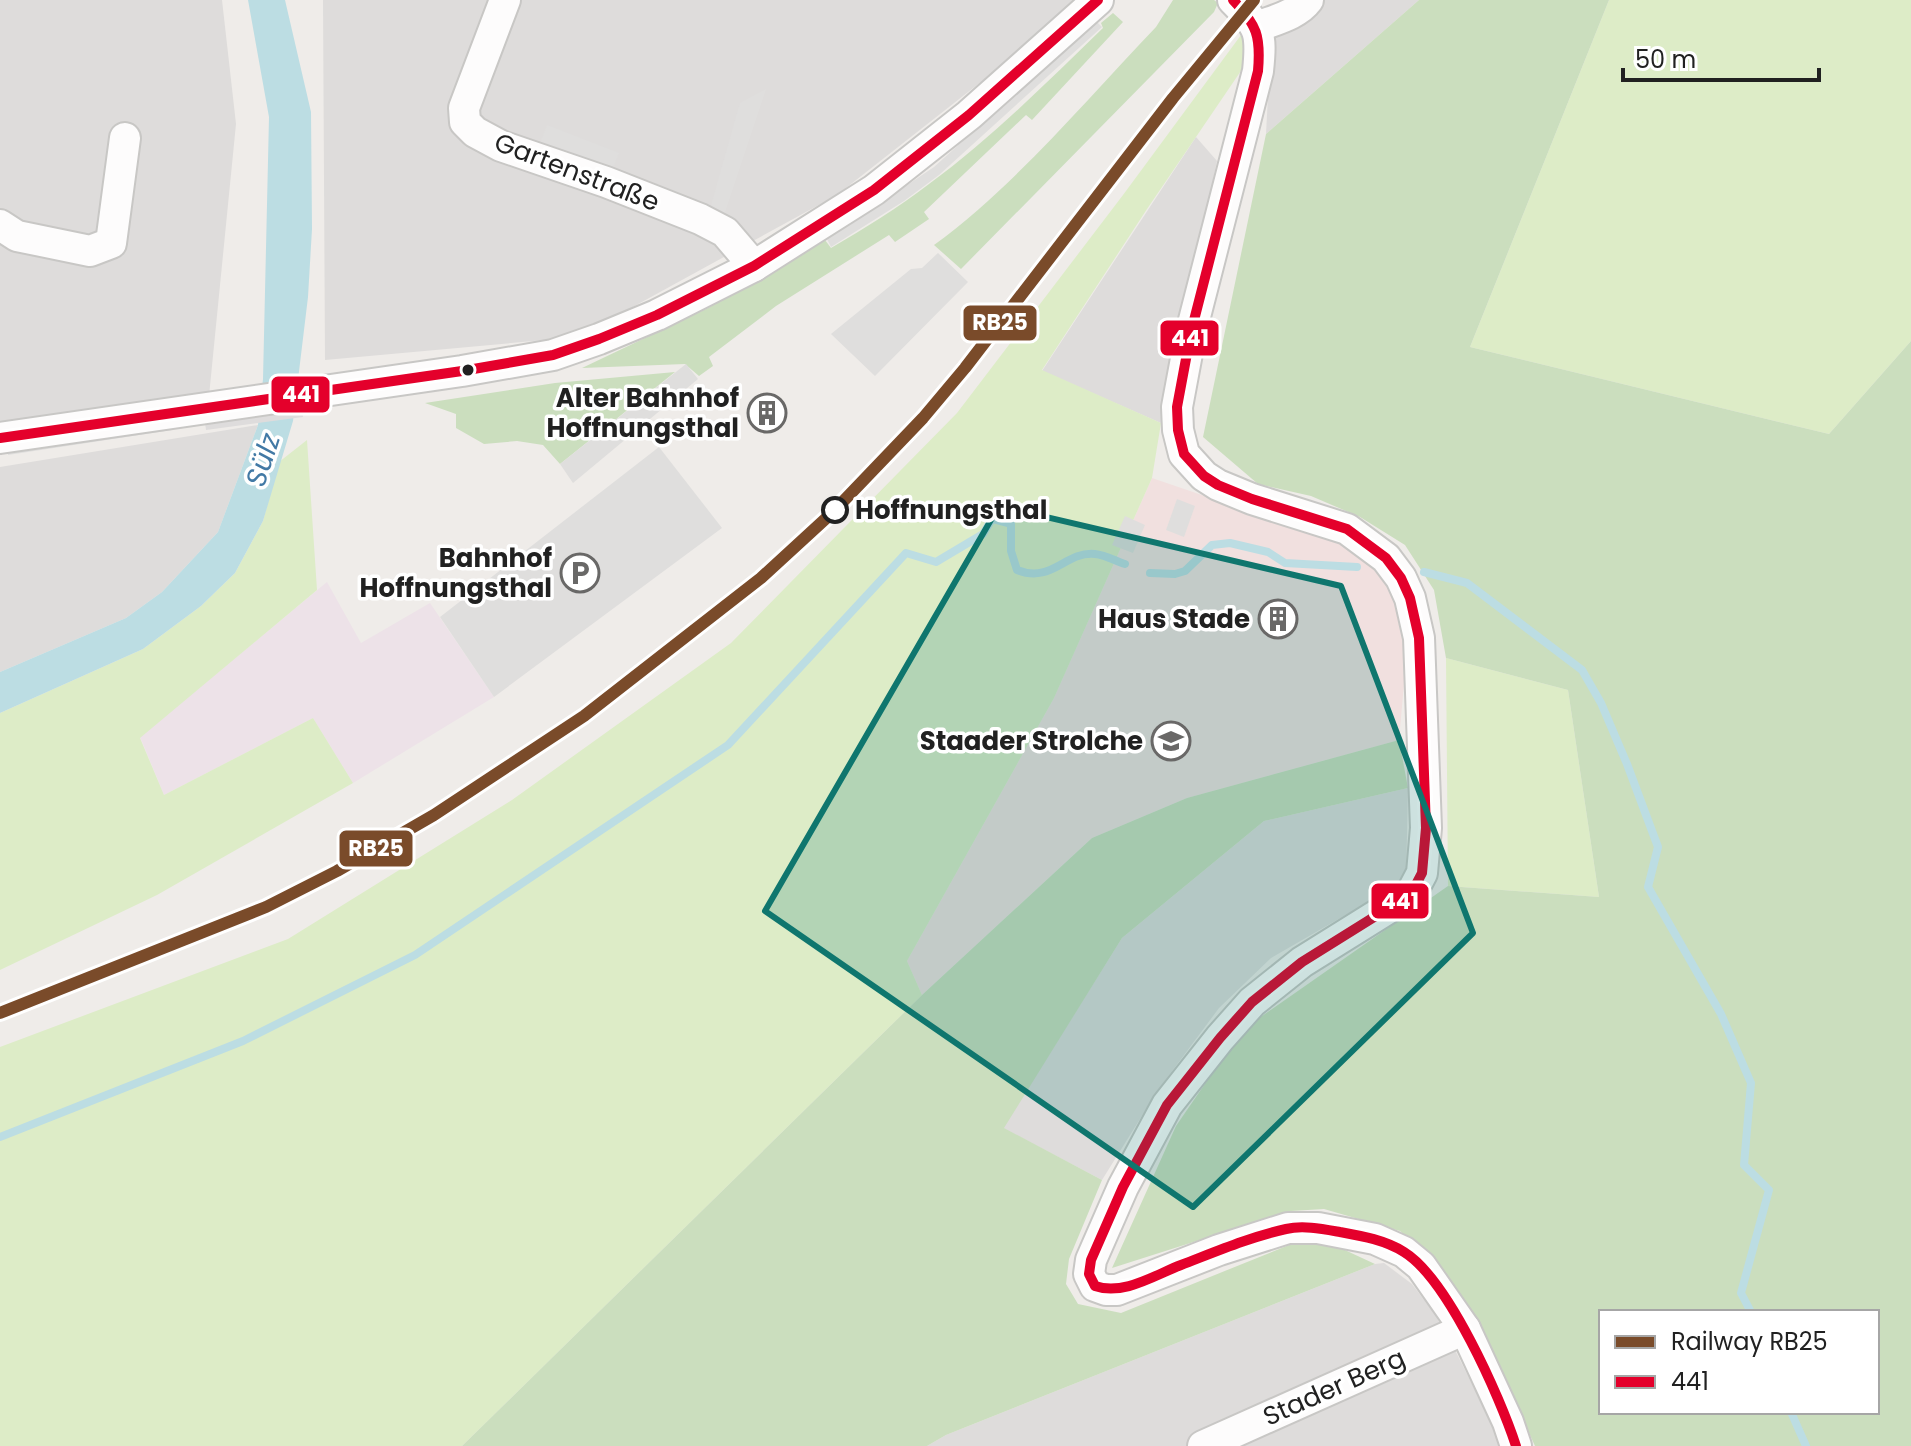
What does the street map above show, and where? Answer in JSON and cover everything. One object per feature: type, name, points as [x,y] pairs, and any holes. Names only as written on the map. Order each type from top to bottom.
[{"type":"street","name":"Gartenstraße","points":[[505,0],[464,108],[465,122],[475,132],[501,146],[700,219],[725,232],[754,266]]},
{"type":"street","points":[[0,438],[300,396],[553,355],[599,339],[657,315],[754,266],[874,190],[969,115],[1098,0]]},
{"type":"street","points":[[1233,0],[1257,27],[1260,49],[1258,71],[1191,332],[1177,407],[1178,430],[1184,454],[1204,476],[1252,499],[1347,529],[1386,558],[1401,578],[1410,598],[1419,638],[1426,828],[1422,873],[1411,894],[1302,962],[1252,1002],[1220,1038],[1167,1105],[1123,1187],[1091,1260],[1089,1274],[1095,1286],[1117,1290],[1219,1250],[1288,1228],[1318,1228],[1375,1239],[1404,1252],[1421,1266],[1465,1329],[1516,1446]]},
{"type":"street","points":[[1257,27],[1289,14],[1308,0]]},
{"type":"street","points":[[0,225],[17,236],[90,251],[111,243],[125,138]]},
{"type":"street","name":"Stader Berg","points":[[1203,1446],[1465,1329]]},
{"type":"highlighted area","points":[[999,506],[1341,586],[1473,933],[1193,1207],[765,911]]},
{"type":"shaded area","points":[[0,0],[222,0],[236,124],[209,396],[0,427]]},
{"type":"shaded area","points":[[323,0],[1085,0],[837,195],[578,337],[325,360]]},
{"type":"shaded area","points":[[1292,0],[1419,0],[1266,134],[1272,20]]},
{"type":"shaded area","points":[[1096,21],[1102,27],[939,175],[831,247],[827,239],[934,167]]},
{"type":"shaded area","points":[[766,89],[724,215],[710,209],[740,103]]},
{"type":"shaded area","points":[[547,125],[619,153],[612,171],[540,143]]},
{"type":"shaded area","points":[[1196,137],[1217,161],[1161,423],[1042,371]]},
{"type":"shaded area","points":[[938,253],[968,282],[875,376],[831,334],[911,269],[922,268]]},
{"type":"shaded area","points":[[686,364],[698,379],[573,483],[560,464]]},
{"type":"shaded area","points":[[170,422],[172,430],[8,455],[7,447]]},
{"type":"shaded area","points":[[258,425],[218,532],[162,592],[126,618],[0,672],[0,467]]},
{"type":"shaded area","name":"Bahnhof Hoffnungsthal","points":[[659,447],[722,528],[494,697],[440,617]]},
{"type":"shaded area","points":[[1152,478],[1339,542],[1392,583],[1406,661],[1399,740],[1187,798],[1092,838],[922,995],[907,961],[1054,698]]},
{"type":"shaded area","points":[[1177,499],[1195,506],[1184,537],[1166,530]]},
{"type":"shaded area","points":[[1125,516],[1145,525],[1133,553],[1112,545]]},
{"type":"shaded area","points":[[327,582],[361,643],[430,603],[494,697],[353,783],[313,718],[164,795],[140,737]]},
{"type":"shaded area","points":[[1408,788],[1406,880],[1271,958],[1219,1008],[1158,1090],[1102,1180],[1003,1128],[1122,938],[1264,821]]},
{"type":"shaded area","points":[[1384,1263],[1412,1284],[1434,1313],[1503,1446],[927,1446],[946,1435]]},
{"type":"green space","points":[[1173,0],[1214,0],[1218,3],[1214,12],[961,269],[934,245],[1022,169],[1156,27]]},
{"type":"green space","points":[[1419,0],[1609,0],[1470,347],[1829,434],[1911,341],[1911,1446],[1535,1446],[1486,1338],[1443,1270],[1400,1231],[1324,1209],[1291,1211],[1112,1268],[1176,1126],[1242,1030],[1448,886],[1599,897],[1568,690],[1446,658],[1434,590],[1405,545],[1360,517],[1311,496],[1258,484],[1203,437],[1266,134]]},
{"type":"green space","points":[[1609,0],[1911,0],[1911,341],[1829,434],[1470,347]]},
{"type":"green space","points":[[1113,13],[1123,22],[1032,120],[1026,115],[924,212],[929,219],[895,242],[889,235],[776,306],[709,357],[713,366],[699,376],[685,364],[582,368],[710,307],[825,240],[831,248],[893,210],[997,128],[1103,28],[1101,23]]},
{"type":"green space","points":[[1244,31],[1247,62],[1042,370],[1161,423],[1152,478],[1054,698],[907,961],[922,995],[462,1446],[0,1446],[0,1047],[288,939],[512,800],[731,643],[957,413]]},
{"type":"green space","points":[[675,372],[560,464],[543,445],[517,441],[484,444],[456,428],[456,414],[425,403],[555,383]]},
{"type":"green space","points":[[307,440],[317,590],[140,738],[164,795],[313,718],[353,783],[157,895],[0,970],[0,713],[143,649],[201,606],[235,573],[263,521],[279,462]]},
{"type":"green space","points":[[1446,658],[1568,690],[1599,897],[1448,886]]},
{"type":"green space","points":[[1399,740],[1408,788],[1264,821],[1122,938],[1004,1128],[1102,1180],[1069,1259],[1066,1284],[1078,1304],[1121,1313],[1289,1245],[1334,1245],[1375,1264],[946,1435],[927,1446],[462,1446],[922,995],[1092,838],[1187,798]]},
{"type":"water","name":"Sülz","points":[[248,0],[285,0],[311,112],[312,229],[308,297],[293,421],[263,521],[235,573],[201,606],[143,649],[0,713],[0,672],[126,618],[162,592],[218,532],[258,425],[263,379],[269,117]]},
{"type":"pier","points":[[298,379],[303,417],[206,430],[201,393]]},
{"type":"waterway","points":[[0,1137],[243,1041],[415,955],[728,745],[906,553],[936,562],[983,534],[992,519],[1011,524],[1011,551],[1017,570],[1040,573],[1084,554],[1099,555],[1125,564]]},
{"type":"waterway","points":[[1150,573],[1175,574],[1185,571],[1212,545],[1230,543],[1268,552],[1285,563],[1357,567]]},
{"type":"waterway","points":[[1424,572],[1467,583],[1582,670],[1601,703],[1658,847],[1648,887],[1721,1014],[1751,1083],[1744,1165],[1769,1190],[1741,1293],[1750,1310]]},
{"type":"waterway","points":[[1792,1414],[1806,1446]]},
{"type":"rail line","name":"RB25","points":[[0,1013],[266,907],[337,871],[434,815],[584,716],[761,578],[834,511],[923,418],[1173,98],[1254,0]]},
{"type":"transit line","name":"441","points":[[0,438],[462,371],[553,355],[599,339],[657,315],[754,266],[874,190],[969,115],[1098,0]]},
{"type":"transit line","name":"441","points":[[1233,0],[1256,32],[1258,71],[1191,332],[1177,407],[1178,430],[1184,454],[1204,476],[1252,499],[1347,529],[1386,558],[1401,578],[1410,598],[1419,638],[1426,828],[1422,873],[1411,894],[1302,962],[1252,1002],[1220,1038],[1167,1105],[1123,1187],[1091,1260],[1089,1274],[1095,1286],[1128,1286],[1233,1245],[1293,1228],[1333,1231],[1389,1244],[1421,1266],[1455,1312],[1485,1370],[1516,1446]]},
{"type":"place","name":"Alter Bahnhof Hoffnungsthal","points":[[767,413]]},
{"type":"place","name":"Hoffnungsthal","points":[[835,510]]},
{"type":"place","name":"Bahnhof Hoffnungsthal","points":[[580,573]]},
{"type":"place","name":"Haus Stade","points":[[1278,619]]},
{"type":"place","name":"Staader Strolche","points":[[1171,741]]}]
